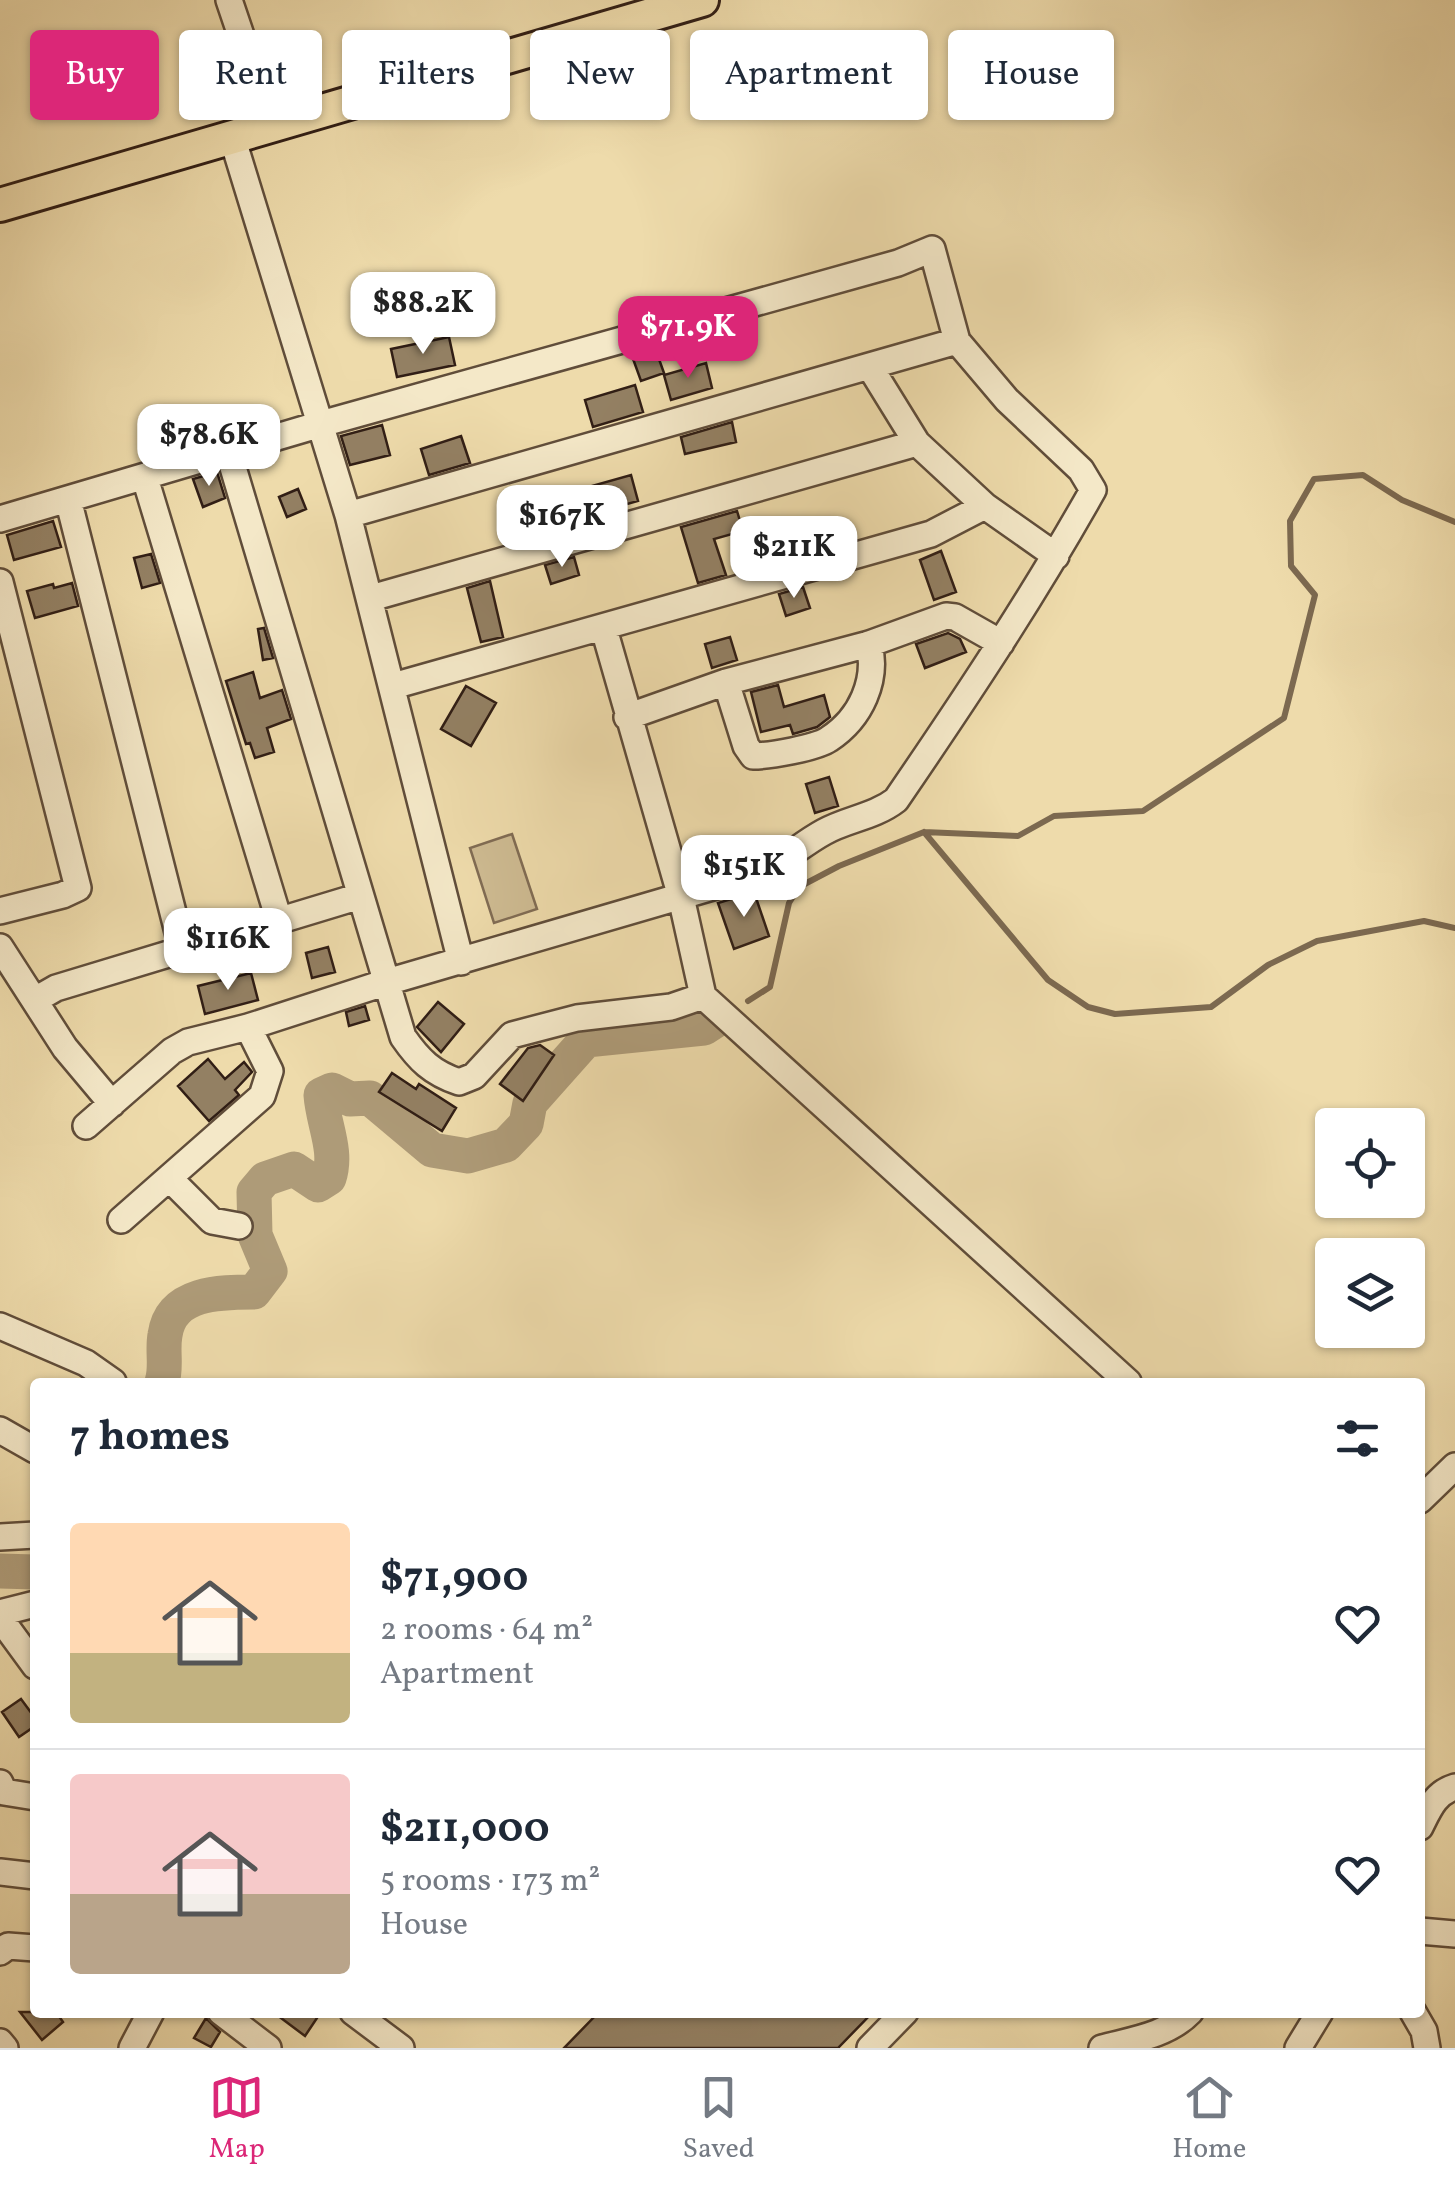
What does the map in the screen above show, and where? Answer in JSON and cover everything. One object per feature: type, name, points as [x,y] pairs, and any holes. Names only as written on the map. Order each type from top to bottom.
[{"type":"main road","points":[[0,204],[702,0]]},
{"type":"street","points":[[229,0],[272,127]]},
{"type":"street","points":[[232,137],[348,515],[461,962]]},
{"type":"street","points":[[0,519],[322,424],[898,263],[932,249],[957,341],[1007,400],[1080,470],[1093,490],[1056,556],[896,800],[872,815],[828,830],[778,865],[188,1042],[172,1050],[86,1126]]},
{"type":"street","points":[[348,515],[957,341]]},
{"type":"street","points":[[870,368],[917,442],[986,506],[1056,556]]},
{"type":"street","points":[[371,598],[917,442]]},
{"type":"street","points":[[229,454],[403,1037],[420,1062],[459,1082],[474,1076],[512,1035],[577,1018],[670,1007],[702,996]]},
{"type":"street","points":[[145,478],[278,920]]},
{"type":"street","points":[[68,500],[182,948]]},
{"type":"street","points":[[394,686],[931,534],[986,506]]},
{"type":"street","points":[[0,582],[78,888],[0,911]]},
{"type":"street","points":[[627,717],[726,682],[869,644],[946,616],[1001,642]]},
{"type":"street","points":[[604,628],[681,897],[702,996],[1124,1378]]},
{"type":"street","points":[[726,682],[746,746],[753,756],[826,742],[856,708],[872,682],[874,663],[869,644]]},
{"type":"street","points":[[34,1000],[56,988],[360,896]]},
{"type":"street","points":[[0,947],[65,1048],[112,1104]]},
{"type":"street","points":[[121,1220],[262,1096],[270,1072],[248,1027]]},
{"type":"street","points":[[170,1179],[212,1221],[239,1226]]},
{"type":"street","points":[[0,1326],[86,1364],[107,1378]]},
{"type":"street","points":[[0,1430],[30,1447]]},
{"type":"street","points":[[1425,1495],[1455,1466]]},
{"type":"street","points":[[0,1537],[30,1535]]},
{"type":"street","points":[[30,1606],[0,1616],[30,1659]]},
{"type":"street","points":[[0,1783],[4,1792],[30,1796]]},
{"type":"street","points":[[1425,1818],[1444,1790],[1455,1787]]},
{"type":"street","points":[[0,1872],[30,1875]]},
{"type":"street","points":[[1425,1931],[1455,1934]]},
{"type":"street","points":[[0,1952],[8,1946],[30,1948]]},
{"type":"street","points":[[132,2048],[147,2018]]},
{"type":"street","points":[[361,2018],[401,2048]]},
{"type":"street","points":[[875,2047],[900,2018]]},
{"type":"street","points":[[1102,2048],[1154,2034],[1185,2018]]},
{"type":"street","points":[[1298,2048],[1316,2018]]},
{"type":"street","points":[[1417,2018],[1424,2030],[1427,2048]]},
{"type":"street","points":[[233,2024],[268,2048]]},
{"type":"street","points":[[0,2042],[5,2048]]},
{"type":"shaded area","points":[[512,834],[537,909],[494,923],[470,848]]},
{"type":"building","points":[[449,337],[455,365],[397,377],[391,349]]},
{"type":"building","points":[[655,348],[664,373],[641,381],[632,356]]},
{"type":"building","points":[[706,363],[712,388],[671,400],[664,375]]},
{"type":"building","points":[[635,385],[643,412],[593,427],[585,400]]},
{"type":"building","points":[[167,421],[175,450],[152,457],[144,428]]},
{"type":"building","points":[[732,422],[736,442],[685,454],[681,437]]},
{"type":"building","points":[[382,425],[390,455],[350,465],[341,436]]},
{"type":"building","points":[[461,436],[470,463],[429,475],[421,449]]},
{"type":"building","points":[[217,472],[225,498],[203,507],[193,479]]},
{"type":"building","points":[[631,475],[638,501],[588,515],[581,489]]},
{"type":"building","points":[[298,489],[306,509],[287,517],[279,497]]},
{"type":"building","points":[[737,511],[743,531],[714,539],[726,575],[698,583],[681,527]]},
{"type":"building","points":[[53,521],[61,547],[14,560],[7,535]]},
{"type":"building","points":[[941,551],[956,592],[934,600],[920,560]]},
{"type":"building","points":[[151,554],[160,583],[142,588],[134,558]]},
{"type":"building","points":[[574,557],[579,575],[551,584],[545,565]]},
{"type":"building","points":[[490,581],[503,637],[481,642],[467,588]]},
{"type":"building","points":[[72,583],[78,606],[35,618],[27,591]]},
{"type":"building","points":[[803,587],[810,608],[786,616],[779,594]]},
{"type":"building","points":[[264,628],[273,658],[263,660],[258,629]]},
{"type":"building","points":[[948,633],[960,639],[966,652],[925,668],[916,644]]},
{"type":"building","points":[[730,637],[737,660],[712,668],[705,644]]},
{"type":"building","points":[[253,672],[260,698],[282,690],[291,719],[267,728],[274,752],[255,758],[250,743],[246,744],[226,681]]},
{"type":"building","points":[[778,685],[784,707],[824,695],[830,717],[817,727],[793,734],[790,725],[761,732],[751,692]]},
{"type":"building","points":[[466,686],[496,703],[471,746],[441,729]]},
{"type":"building","points":[[829,777],[838,806],[815,813],[806,784]]},
{"type":"building","points":[[754,892],[769,936],[734,949],[718,903]]},
{"type":"building","points":[[328,947],[335,972],[312,978],[306,953]]},
{"type":"building","points":[[251,973],[258,1000],[205,1014],[198,986]]},
{"type":"building","points":[[438,1002],[464,1024],[441,1052],[417,1027]]},
{"type":"building","points":[[365,1006],[369,1020],[349,1026],[346,1012]]},
{"type":"building","points":[[540,1045],[554,1055],[523,1101],[500,1084],[528,1048]]},
{"type":"building","points":[[208,1059],[225,1079],[244,1062],[252,1072],[235,1090],[239,1095],[209,1121],[178,1086]]},
{"type":"building","points":[[392,1073],[416,1089],[419,1084],[456,1108],[442,1131],[379,1092]]},
{"type":"building","points":[[21,1699],[30,1711],[30,1729],[19,1737],[2,1712]]},
{"type":"building","points":[[20,2012],[30,2012],[30,2018],[60,2018],[63,2022],[42,2040]]},
{"type":"building","points":[[206,2018],[220,2032],[211,2047],[194,2038]]},
{"type":"building","points":[[281,2018],[317,2018],[305,2036]]},
{"type":"building","points":[[593,2018],[867,2018],[838,2048],[564,2048]]},
{"type":"waterway","points":[[748,1001],[770,987],[789,903],[799,887],[839,866],[924,832],[1018,836],[1054,816],[1143,811],[1284,718],[1315,595],[1291,566],[1290,521],[1314,479],[1363,475],[1402,500],[1455,522]]},
{"type":"waterway","points":[[924,832],[1048,980],[1088,1007],[1115,1014],[1211,1007],[1268,965],[1317,941],[1424,921],[1455,928]]},
{"type":"waterway","points":[[163,1378],[165,1335],[177,1310],[199,1297],[254,1292],[270,1271],[255,1235],[254,1192],[265,1179],[294,1169],[318,1185],[329,1178],[331,1147],[321,1095],[332,1090],[350,1099],[370,1098],[432,1150],[468,1156],[506,1145],[526,1124],[530,1103],[586,1040],[704,1028],[721,1017]]},
{"type":"waterway","points":[[0,1571],[30,1572]]}]
